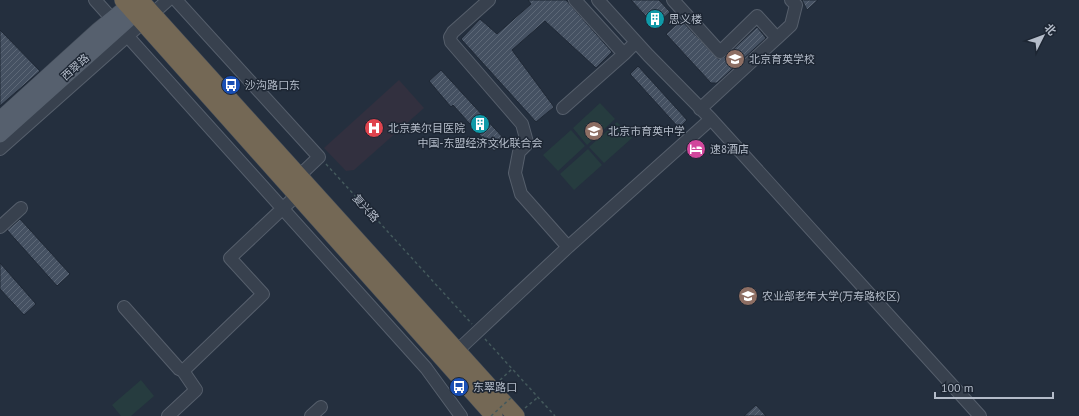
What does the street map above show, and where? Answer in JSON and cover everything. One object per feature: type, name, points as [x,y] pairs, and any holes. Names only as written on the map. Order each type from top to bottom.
[{"type":"highway","points":[[139,7],[299,176],[457,351],[520,412]]},
{"type":"highway","points":[[139,7],[296,195],[493,416]]},
{"type":"main road","name":"西翠路","points":[[0,135],[119,28],[139,7]]},
{"type":"main road","name":"西翠路","points":[[0,119],[119,28]]},
{"type":"street","points":[[95,0],[426,368],[461,416]]},
{"type":"street","points":[[0,149],[139,7],[168,0]]},
{"type":"street","points":[[176,0],[319,157],[299,176],[296,195],[230,258],[263,294],[183,371]]},
{"type":"street","points":[[489,0],[453,32],[450,37],[451,42],[522,124],[527,142],[519,152],[515,173],[521,194],[568,247]]},
{"type":"street","points":[[575,0],[624,54]]},
{"type":"street","points":[[598,0],[636,42],[711,119],[980,416]]},
{"type":"street","points":[[673,0],[720,52],[758,16],[777,38]]},
{"type":"street","points":[[700,109],[791,25],[796,5],[791,0]]},
{"type":"street","points":[[563,108],[636,42]]},
{"type":"street","points":[[457,351],[568,247],[711,119]]},
{"type":"street","points":[[0,227],[21,208]]},
{"type":"street","points":[[124,307],[179,369],[183,371],[196,390],[168,416]]},
{"type":"street","points":[[311,416],[321,407]]},
{"type":"path","name":"复兴路","points":[[319,157],[555,416]]},
{"type":"path","points":[[499,381],[512,369]]},
{"type":"path","points":[[493,416],[513,396]]},
{"type":"path","points":[[520,412],[538,397]]},
{"type":"shaded area","name":"北京美尔目医院","points":[[399,80],[424,108],[354,170],[346,171],[324,148]]},
{"type":"green space","points":[[600,103],[615,119],[587,145],[573,128]]},
{"type":"green space","points":[[617,122],[632,138],[604,163],[589,147]]},
{"type":"green space","points":[[571,130],[585,146],[558,171],[543,155]]},
{"type":"green space","points":[[588,149],[602,165],[574,190],[560,174]]},
{"type":"green space","points":[[141,380],[154,396],[131,416],[121,416],[112,405]]},
{"type":"building","points":[[528,0],[566,0],[612,52],[596,68],[545,21],[512,50],[554,107],[536,122],[461,39],[480,19],[497,34],[531,4]]},
{"type":"building","name":"思义楼","points":[[631,0],[659,0],[670,12],[655,26]]},
{"type":"building","points":[[802,0],[818,0],[807,10]]},
{"type":"building","points":[[681,20],[718,59],[725,57],[757,27],[766,38],[717,83],[711,83],[666,34]]},
{"type":"building","points":[[0,30],[40,71],[0,106]]},
{"type":"building","points":[[638,66],[687,120],[679,128],[630,74]]},
{"type":"building","name":"中国-东盟经济文化联合会","points":[[441,70],[506,141],[494,151],[453,105],[451,107],[429,81]]},
{"type":"building","points":[[20,219],[70,274],[57,286],[7,230]]},
{"type":"building","points":[[0,263],[36,304],[24,315],[0,289]]},
{"type":"building","points":[[756,405],[766,416],[744,416]]},
{"type":"place","name":"思义楼","points":[[655,19]]},
{"type":"place","name":"北京育英学校","points":[[735,59]]},
{"type":"place","name":"沙沟路口东","points":[[231,85]]},
{"type":"place","name":"中国-东盟经济文化联合会","points":[[480,124]]},
{"type":"place","name":"北京美尔目医院","points":[[374,128]]},
{"type":"place","name":"北京市育英中学","points":[[594,131]]},
{"type":"place","name":"速8酒店","points":[[696,149]]},
{"type":"place","name":"农业部老年大学(万寿路校区)","points":[[748,296]]},
{"type":"place","name":"东翠路口","points":[[459,387]]}]
